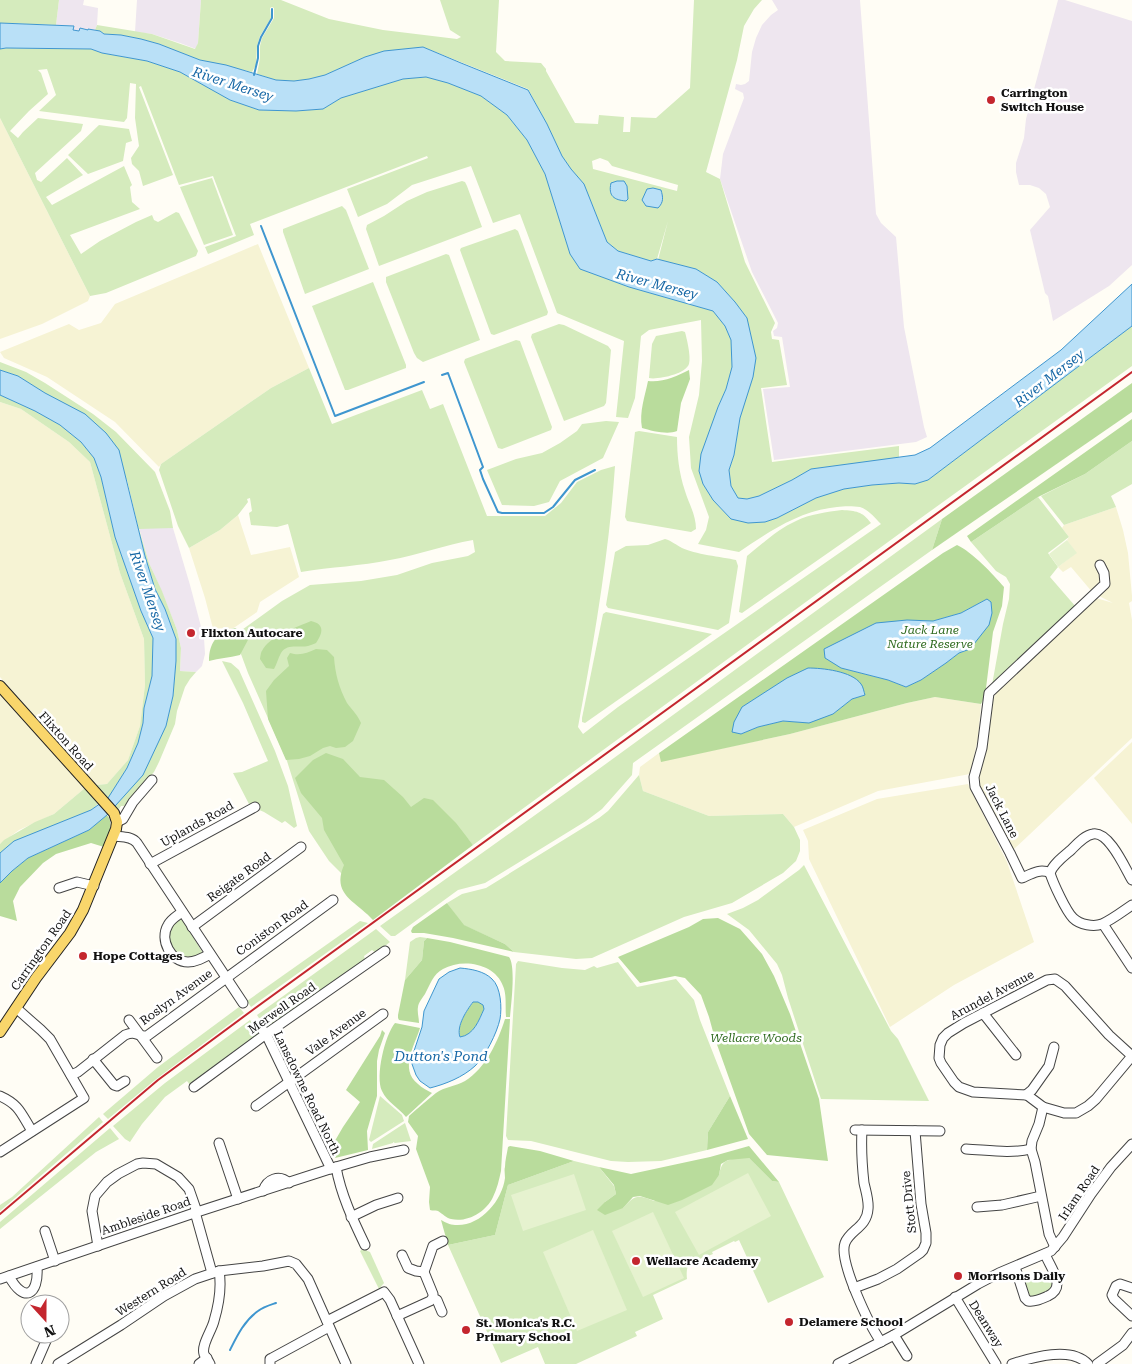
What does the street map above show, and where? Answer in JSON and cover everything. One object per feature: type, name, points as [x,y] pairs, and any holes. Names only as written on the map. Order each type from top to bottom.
[{"type":"main road","name":"Flixton Road","points":[[0,686],[100,797],[116,818]]},
{"type":"main road","name":"Carrington Road","points":[[0,1032],[70,933],[83,910],[114,836],[116,818]]},
{"type":"street","name":"Jack Lane","points":[[1050,873],[1040,870],[1022,878],[975,787],[974,777],[982,748],[989,694],[1104,584],[1104,573],[1100,565]]},
{"type":"street","points":[[116,818],[123,819],[133,802],[152,780]]},
{"type":"street","name":"Uplands Road","points":[[150,864],[255,807]]},
{"type":"street","points":[[1132,880],[1106,838],[1097,834],[1092,834],[1076,845],[1056,864],[1050,873],[1073,918],[1085,924],[1103,924],[1132,905]]},
{"type":"street","points":[[114,836],[134,840],[242,1002]]},
{"type":"street","name":"Reigate Road","points":[[192,927],[301,847]]},
{"type":"street","points":[[59,888],[76,882],[94,886]]},
{"type":"street","name":"Coniston Road","points":[[225,977],[333,900]]},
{"type":"street","points":[[182,912],[168,923],[164,933],[166,944],[172,954],[181,961],[187,962],[200,960],[210,954]]},
{"type":"street","points":[[1103,924],[1132,968]]},
{"type":"street","name":"Merwell Road","points":[[194,1087],[263,1031],[385,951]]},
{"type":"street","name":"Roslyn Avenue","points":[[71,1075],[78,1072],[125,1035],[131,1032],[147,1036],[225,977]]},
{"type":"street","name":"Arundel Avenue","points":[[1055,979],[1065,986],[1109,1035],[1132,1056],[1096,1099],[1076,1113],[1064,1113],[1043,1107],[1026,1095],[966,1090],[954,1082],[941,1063],[939,1052],[943,1038],[954,1029],[983,1013],[1047,980],[1055,979]]},
{"type":"street","points":[[0,1152],[84,1098],[50,1039],[16,1008]]},
{"type":"street","points":[[983,1013],[1015,1051]]},
{"type":"street","name":"Vale Avenue","points":[[256,1106],[383,1014]]},
{"type":"street","name":"Roslyn Avenue","points":[[129,1020],[156,1058]]},
{"type":"street","name":"Lansdowne Road North","points":[[263,1031],[333,1168],[351,1217],[365,1245]]},
{"type":"street","points":[[1026,1095],[1032,1090],[1049,1066],[1055,1052]]},
{"type":"street","points":[[93,1060],[114,1085],[117,1086],[125,1081]]},
{"type":"street","points":[[0,1096],[14,1104],[32,1131]]},
{"type":"street","points":[[1043,1107],[1031,1149],[1036,1162],[1049,1234],[1055,1247]]},
{"type":"street","points":[[880,1342],[873,1331],[854,1288],[848,1270],[844,1245],[864,1221],[868,1208],[859,1130],[940,1131]]},
{"type":"street","name":"Stott Drive","points":[[854,1288],[897,1269],[920,1253],[926,1243],[915,1131]]},
{"type":"street","points":[[219,1142],[238,1199]]},
{"type":"street","name":"Irlam Road","points":[[838,1364],[894,1335],[955,1297],[999,1274],[1045,1254],[1055,1247],[1091,1194],[1132,1144]]},
{"type":"street","points":[[966,1149],[1024,1151],[1031,1149]]},
{"type":"street","name":"Ambleside Road","points":[[37,1267],[38,1276],[34,1288],[30,1292],[19,1291],[5,1278],[196,1212],[263,1191],[267,1182],[273,1179],[282,1178],[289,1183],[333,1168],[404,1150]]},
{"type":"street","points":[[98,1246],[92,1211],[95,1196],[107,1182],[130,1167],[143,1163],[156,1164],[178,1177],[184,1183],[189,1189],[215,1272],[221,1284],[218,1308],[204,1349],[204,1354],[209,1361],[198,1364]]},
{"type":"street","points":[[351,1217],[393,1196]]},
{"type":"street","points":[[977,1207],[1002,1205],[1041,1196]]},
{"type":"street","points":[[45,1231],[55,1261]]},
{"type":"street","points":[[442,1312],[437,1300],[433,1298],[424,1272],[433,1246],[443,1241]]},
{"type":"street","points":[[1015,1267],[1026,1300],[1035,1302],[1055,1292],[1057,1287],[1058,1281],[1045,1254]]},
{"type":"street","points":[[402,1255],[408,1268],[424,1272]]},
{"type":"street","name":"Western Road","points":[[58,1364],[164,1296],[195,1280],[215,1272],[263,1266],[284,1261],[296,1264],[304,1272],[328,1324]]},
{"type":"street","points":[[1132,1288],[1120,1284],[1116,1286],[1112,1293],[1114,1299],[1132,1316]]},
{"type":"street","points":[[271,1361],[328,1324],[384,1292],[420,1364]]},
{"type":"street","name":"Deanway","points":[[955,1297],[996,1364]]},
{"type":"street","points":[[397,1316],[433,1298]]},
{"type":"street","points":[[328,1324],[346,1364]]},
{"type":"street","points":[[1097,1364],[1123,1345],[1132,1333]]},
{"type":"street","points":[[894,1335],[907,1356]]},
{"type":"street","points":[[36,1364],[45,1344]]},
{"type":"street","points":[[1065,1349],[1069,1349],[1073,1355]]},
{"type":"street","points":[[1012,1364],[1039,1356],[1073,1355],[1085,1360],[1088,1364]]},
{"type":"street","points":[[271,1361],[276,1358],[280,1364]]},
{"type":"shaded area","points":[[59,0],[84,0],[83,5],[98,8],[95,30],[79,31],[73,30],[74,26],[56,25]]},
{"type":"shaded area","points":[[137,0],[201,0],[196,49],[152,34],[135,32]]},
{"type":"shaded area","points":[[772,0],[860,0],[876,214],[881,223],[896,237],[904,327],[927,437],[916,442],[774,460],[763,389],[790,387],[782,337],[774,336],[773,331],[777,328],[778,323],[752,272],[720,179],[723,154],[744,98],[743,93],[735,89],[736,84],[741,85],[749,81],[752,52],[756,38],[762,25],[778,10]]},
{"type":"shaded area","points":[[1058,0],[1065,0],[1132,21],[1132,265],[1109,286],[1053,321],[1030,230],[1050,207],[1046,194],[1039,188],[1030,185],[1019,185],[1016,163],[1024,138],[1026,119]]},
{"type":"shaded area","points":[[0,118],[90,296],[88,301],[42,324],[0,339]]},
{"type":"shaded area","points":[[258,244],[309,368],[271,388],[159,467],[115,422],[47,377],[4,358],[0,352],[69,324],[79,330],[101,323],[115,304]]},
{"type":"shaded area","points":[[0,402],[21,409],[69,442],[90,462],[120,573],[144,639],[145,685],[140,726],[128,760],[107,784],[96,785],[0,677]]},
{"type":"shaded area","points":[[1116,507],[1128,553],[1132,596],[1132,601],[1129,603],[1132,620],[1132,738],[1013,850],[980,787],[979,775],[988,744],[992,702],[997,691],[1096,598],[1113,603],[1093,593],[1071,567],[1063,572],[1058,567],[1076,553],[1067,540],[1069,537],[1062,528],[1064,525]]},
{"type":"shaded area","points":[[238,515],[251,555],[290,547],[299,577],[260,602],[257,612],[216,640],[189,548],[220,530]]},
{"type":"shaded area","points":[[139,528],[173,528],[204,638],[205,654],[202,666],[196,672],[180,671],[181,648],[177,630],[149,563]]},
{"type":"shaded area","points":[[0,694],[85,788],[54,814],[19,830],[0,844]]},
{"type":"shaded area","points":[[935,697],[981,704],[978,738],[970,774],[878,791],[794,827],[783,814],[709,816],[643,791],[639,775],[640,767],[659,753],[662,761],[790,734]]},
{"type":"shaded area","points":[[1132,742],[1132,824],[1094,778]]},
{"type":"shaded area","points":[[968,784],[1007,862],[1034,942],[954,985],[890,1027],[809,859],[808,841],[803,830],[877,799]]},
{"type":"green space","points":[[0,0],[59,0],[56,25],[0,23]]},
{"type":"green space","points":[[201,0],[281,0],[329,19],[383,30],[457,39],[461,37],[450,30],[440,0],[499,0],[496,52],[505,61],[541,63],[575,123],[598,124],[599,115],[624,117],[623,132],[630,132],[631,117],[656,118],[690,88],[694,0],[762,0],[744,26],[737,60],[706,172],[720,179],[745,262],[775,323],[771,332],[772,339],[779,340],[787,385],[761,388],[772,462],[899,446],[899,458],[811,469],[759,496],[747,499],[738,498],[731,486],[729,470],[734,455],[740,418],[747,318],[717,282],[696,269],[658,260],[668,221],[657,259],[651,261],[618,251],[607,242],[584,184],[562,156],[528,89],[423,47],[365,57],[325,75],[309,79],[294,81],[276,80],[257,74],[262,38],[274,18],[274,8],[272,7],[270,8],[271,18],[260,36],[257,46],[256,65],[252,72],[200,60],[141,39],[104,34],[95,30],[97,25],[152,34],[195,49],[198,43]],"holes":[[[600,158],[608,161],[612,166],[678,185],[677,191],[593,169],[592,161]]]},
{"type":"green space","points":[[0,49],[91,49],[102,53],[147,61],[180,72],[230,100],[259,110],[296,111],[323,109],[341,98],[403,79],[426,77],[448,83],[481,96],[507,115],[527,140],[545,174],[570,254],[580,269],[629,287],[713,311],[725,326],[731,340],[732,367],[726,389],[718,407],[703,484],[713,500],[731,519],[765,522],[816,498],[844,489],[899,483],[915,484],[928,480],[1132,326],[1132,366],[473,845],[468,839],[346,878],[329,861],[309,831],[287,761],[238,646],[239,632],[282,601],[310,585],[361,581],[397,575],[432,563],[468,556],[475,552],[473,540],[379,562],[301,572],[288,524],[277,527],[251,525],[249,513],[252,511],[250,498],[247,499],[248,502],[238,515],[220,530],[189,548],[178,526],[159,470],[161,464],[271,388],[309,368],[332,424],[422,390],[430,409],[443,404],[487,516],[545,516],[561,503],[577,482],[601,470],[615,466],[609,532],[600,597],[578,727],[583,734],[618,707],[881,524],[863,508],[854,506],[840,507],[823,509],[797,517],[739,552],[698,544],[706,530],[709,517],[691,468],[689,437],[699,395],[702,361],[701,320],[649,330],[641,336],[635,398],[628,418],[616,417],[624,341],[557,313],[520,214],[493,223],[471,166],[412,185],[387,204],[358,217],[347,189],[428,158],[427,156],[250,224],[254,235],[208,254],[205,247],[236,236],[213,176],[179,185],[141,86],[139,87],[173,175],[143,186],[139,171],[132,164],[131,158],[139,146],[135,118],[136,84],[130,83],[127,118],[124,122],[39,111],[56,95],[47,69],[38,70],[41,73],[48,94],[10,131],[18,138],[38,118],[83,124],[81,131],[35,173],[37,180],[41,182],[67,158],[83,175],[46,197],[52,205],[124,166],[132,185],[130,187],[132,202],[140,209],[70,235],[81,254],[100,241],[136,222],[152,215],[154,220],[158,222],[176,212],[179,213],[198,251],[196,256],[106,293],[90,296],[0,118]]},
{"type":"green space","points":[[99,125],[129,129],[132,141],[126,143],[123,161],[88,174],[68,155]]},
{"type":"green space","points":[[212,178],[233,235],[204,245],[180,187]]},
{"type":"green space","points":[[462,181],[467,186],[482,227],[379,266],[366,229],[367,225],[407,201],[427,192]]},
{"type":"green space","points":[[342,206],[346,210],[369,269],[305,294],[283,229]]},
{"type":"green space","points":[[515,229],[518,231],[548,312],[547,315],[494,335],[491,334],[460,250],[461,248]]},
{"type":"green space","points":[[446,254],[449,255],[480,340],[423,362],[414,353],[386,282],[386,277]]},
{"type":"green space","points":[[373,282],[406,368],[345,390],[312,306]]},
{"type":"green space","points":[[559,324],[608,346],[611,350],[606,403],[604,406],[564,421],[531,337],[532,334]]},
{"type":"green space","points":[[685,332],[689,352],[687,368],[671,376],[649,378],[652,344],[656,336]]},
{"type":"green space","points":[[516,340],[520,341],[552,427],[551,430],[502,449],[498,448],[464,362],[465,359]]},
{"type":"green space","points":[[0,362],[26,372],[45,383],[93,414],[116,432],[155,472],[170,511],[173,528],[139,529],[149,563],[177,630],[181,648],[180,671],[196,672],[185,687],[175,724],[154,772],[124,806],[121,806],[119,809],[115,806],[166,726],[173,696],[176,639],[155,589],[145,556],[127,480],[45,393],[18,376],[0,370]]},
{"type":"green space","points":[[689,370],[690,379],[681,403],[677,431],[665,433],[642,428],[642,410],[648,381],[664,380]]},
{"type":"green space","points":[[1132,383],[1132,412],[932,550],[942,519]]},
{"type":"green space","points":[[0,395],[60,425],[81,442],[94,458],[101,477],[115,537],[141,611],[153,638],[152,676],[138,743],[127,768],[108,798],[96,785],[107,784],[128,760],[140,726],[145,685],[144,639],[120,573],[90,462],[69,442],[21,409],[0,402]]},
{"type":"green space","points":[[1132,419],[1132,441],[1085,474],[1038,497],[971,542],[967,536]]},
{"type":"green space","points":[[606,421],[619,422],[603,458],[560,481],[549,502],[534,506],[502,505],[487,470],[516,459],[542,453],[577,431],[582,424]]},
{"type":"green space","points":[[635,432],[677,437],[681,478],[696,524],[696,529],[691,532],[627,521],[625,517]]},
{"type":"green space","points":[[1132,441],[1132,484],[1111,496],[1116,507],[1064,525],[1041,496],[1085,474]]},
{"type":"green space","points":[[1038,497],[1069,537],[1048,553],[1058,567],[1050,577],[1076,607],[992,685],[1009,599],[1010,584],[1006,577],[996,571],[971,542]]},
{"type":"green space","points":[[842,510],[858,512],[871,523],[742,613],[739,612],[747,556],[789,524],[813,515]]},
{"type":"green space","points":[[942,519],[932,550],[633,763],[632,775],[602,809],[586,821],[485,883],[458,890],[395,936],[391,936],[380,926],[570,790]]},
{"type":"green space","points":[[665,539],[687,550],[736,560],[738,566],[729,623],[718,630],[608,608],[606,605],[615,552],[626,546],[648,545]]},
{"type":"green space","points":[[1067,540],[1077,553],[1058,567],[1049,554]]},
{"type":"green space","name":"Jack Lane Nature Reserve","points":[[957,545],[963,548],[976,558],[1004,587],[1002,606],[993,632],[985,696],[981,704],[935,697],[790,734],[661,762],[659,753]],"holes":[[[987,599],[970,649],[959,653],[921,680],[906,687],[888,680],[841,668],[907,620],[933,621],[961,613]],[[865,695],[852,699],[833,714],[795,722],[783,721],[758,727],[741,734],[742,707],[759,697]]]},
{"type":"green space","points":[[606,612],[712,634],[585,723],[582,722],[582,718],[603,614]]},
{"type":"green space","points":[[311,621],[316,622],[321,627],[320,636],[316,643],[308,646],[286,648],[281,653],[274,669],[266,668],[260,659],[265,646],[276,637]]},
{"type":"green space","points":[[235,628],[248,634],[249,638],[240,655],[209,661],[212,644],[215,639],[223,632]]},
{"type":"green space","points":[[316,649],[327,650],[334,657],[336,675],[342,692],[361,723],[353,741],[345,747],[336,748],[330,746],[310,756],[286,760],[268,719],[266,691],[274,680],[289,666],[287,658],[290,653],[300,654]]},
{"type":"green space","points":[[222,661],[231,663],[239,670],[275,751],[288,786],[297,826],[294,828],[285,821],[282,823],[250,806],[233,773],[242,772],[268,761],[243,703]]},
{"type":"green space","points":[[326,753],[343,759],[360,777],[384,780],[411,807],[424,798],[433,800],[456,823],[473,845],[373,920],[347,897],[343,891],[341,875],[344,865],[324,830],[322,818],[301,793],[295,778],[313,760]]},
{"type":"green space","points":[[639,775],[643,791],[709,816],[783,814],[794,827],[800,840],[800,851],[796,861],[783,873],[732,903],[684,917],[592,958],[576,959],[514,952],[505,944],[463,925],[447,903],[462,894],[486,888],[599,818],[608,811]]},
{"type":"green space","points":[[85,788],[98,804],[91,810],[15,841],[0,853],[0,844],[4,840],[35,822],[54,814]]},
{"type":"green space","points":[[107,815],[110,826],[104,847],[91,843],[56,854],[43,863],[20,887],[13,901],[17,921],[0,916],[0,883],[12,871],[28,858],[89,830]]},
{"type":"green space","points":[[804,865],[891,1031],[898,1039],[929,1101],[821,1099],[777,964],[749,930],[727,914],[758,900]]},
{"type":"green space","points":[[447,903],[464,925],[505,944],[514,952],[453,938],[412,933],[413,927]]},
{"type":"green space","points":[[181,917],[204,955],[194,959],[187,959],[174,951],[169,937],[170,930]]},
{"type":"green space","name":"Wellacre Woods","points":[[718,918],[740,929],[762,954],[774,976],[790,1014],[819,1099],[828,1161],[767,1155],[749,1134],[701,995],[685,978],[675,976],[640,983],[618,957],[689,927],[703,919]]},
{"type":"green space","points":[[360,921],[368,923],[251,1007],[247,1001]]},
{"type":"green space","points":[[376,929],[390,942],[376,953],[372,950],[364,956],[365,960],[272,1026],[264,1026],[257,1015]]},
{"type":"green space","points":[[420,937],[427,938],[424,941],[422,960],[405,980],[410,942]]},
{"type":"green space","points":[[427,938],[509,957],[513,977],[510,1017],[506,1017],[505,993],[499,978],[486,968],[468,963],[443,969],[432,980],[419,1004],[419,1023],[399,1020],[398,1015],[405,980],[422,960],[424,941]]},
{"type":"green space","points":[[518,961],[585,970],[594,966],[597,968],[618,962],[637,987],[676,979],[694,1000],[730,1096],[708,1132],[707,1150],[661,1161],[628,1162],[611,1161],[531,1141],[508,1140],[506,1136],[516,964]]},
{"type":"green space","points":[[474,1001],[484,1005],[484,1009],[472,1030],[465,1036],[460,1037],[461,1023],[465,1013]]},
{"type":"green space","points":[[239,1007],[244,1013],[155,1080],[108,1119],[103,1114],[158,1067]]},
{"type":"green space","points":[[505,1019],[510,1019],[499,1181],[493,1197],[481,1212],[469,1218],[451,1219],[438,1211],[430,1210],[430,1187],[416,1149],[418,1136],[408,1122],[409,1116],[436,1093],[465,1081],[479,1069],[495,1045]]},
{"type":"green space","points":[[250,1020],[260,1034],[190,1085],[187,1081],[165,1097],[142,1124],[130,1142],[113,1126],[165,1083]]},
{"type":"green space","points":[[395,1023],[420,1028],[410,1057],[410,1071],[412,1078],[418,1084],[432,1093],[406,1117],[387,1098],[380,1084],[382,1056],[391,1029]]},
{"type":"green space","points":[[382,1030],[385,1033],[377,1061],[377,1096],[367,1131],[368,1150],[335,1158],[329,1151],[360,1102],[346,1090]]},
{"type":"green space","points":[[380,1096],[402,1115],[404,1121],[371,1142],[369,1140]]},
{"type":"green space","points":[[730,1096],[748,1139],[707,1150],[708,1132]]},
{"type":"green space","points":[[99,1117],[103,1122],[0,1211],[0,1205],[12,1197]]},
{"type":"green space","points":[[405,1123],[411,1141],[393,1142],[372,1149],[373,1144]]},
{"type":"green space","points":[[110,1128],[119,1139],[96,1152],[0,1229],[0,1222]]},
{"type":"green space","points":[[749,1146],[779,1182],[772,1181],[749,1158],[728,1160],[721,1164],[719,1175],[712,1185],[682,1200],[668,1205],[640,1196],[633,1197],[623,1208],[605,1215],[597,1210],[616,1194],[614,1185],[599,1167],[631,1174],[710,1157]]},
{"type":"green space","points":[[508,1147],[540,1151],[574,1161],[508,1185],[495,1235],[448,1245],[441,1220],[453,1225],[464,1224],[473,1222],[488,1211],[503,1187]]},
{"type":"green space","name":"Wellacre Academy","points":[[739,1158],[749,1158],[772,1181],[779,1182],[824,1277],[768,1303],[739,1240],[734,1241],[712,1252],[713,1254],[696,1261],[694,1258],[688,1267],[687,1279],[653,1295],[663,1319],[635,1332],[637,1336],[576,1364],[545,1364],[538,1347],[501,1363],[448,1245],[495,1235],[508,1185],[574,1161],[599,1167],[614,1186],[616,1194],[605,1202],[623,1208],[634,1198],[644,1197],[654,1201],[719,1175],[721,1167],[725,1162]]},
{"type":"green space","points":[[748,1173],[771,1216],[699,1255],[675,1212]]},
{"type":"green space","points":[[574,1174],[586,1210],[523,1231],[511,1195]]},
{"type":"green space","points":[[653,1212],[684,1278],[643,1297],[612,1231]]},
{"type":"green space","points":[[593,1230],[627,1310],[577,1331],[543,1252]]},
{"type":"green space","points":[[363,1249],[370,1252],[384,1283],[379,1289],[360,1251]]},
{"type":"green space","points":[[1050,1272],[1054,1279],[1053,1289],[1034,1299],[1029,1298],[1023,1278],[1041,1279]]},
{"type":"water","name":"River Mersey","points":[[0,23],[74,26],[73,30],[79,31],[80,28],[88,29],[100,31],[104,34],[141,39],[200,60],[226,65],[276,80],[294,81],[309,79],[325,75],[365,57],[384,51],[423,47],[528,90],[562,156],[584,184],[607,242],[618,251],[651,261],[657,259],[696,269],[717,282],[747,318],[756,358],[753,377],[740,418],[734,455],[729,470],[731,486],[738,498],[747,499],[759,496],[811,469],[915,455],[930,448],[1061,350],[1132,284],[1132,326],[928,480],[915,484],[899,483],[844,489],[816,498],[765,522],[748,523],[731,519],[713,500],[703,484],[699,471],[701,454],[726,389],[732,367],[731,340],[725,326],[713,311],[629,287],[580,269],[570,254],[545,174],[527,140],[507,115],[481,96],[448,83],[426,77],[403,79],[341,98],[323,109],[296,111],[259,110],[230,100],[180,72],[147,61],[102,53],[91,49],[0,49]]},
{"type":"water","points":[[624,181],[627,186],[628,199],[626,201],[618,200],[611,194],[611,183]]},
{"type":"water","points":[[647,189],[661,190],[663,197],[658,208],[646,206],[642,200]]},
{"type":"water","name":"River Mersey","points":[[0,370],[18,376],[85,414],[106,433],[119,450],[145,556],[155,589],[176,639],[176,661],[173,696],[166,726],[143,775],[107,815],[89,830],[28,858],[0,883],[0,853],[14,841],[91,810],[108,798],[127,768],[138,743],[143,723],[144,708],[152,676],[153,638],[141,611],[115,537],[101,477],[94,458],[81,442],[60,425],[0,395]]},
{"type":"water","points":[[987,599],[991,602],[992,613],[989,625],[970,649],[959,653],[921,680],[906,687],[888,680],[841,668],[825,658],[824,649],[876,623],[907,620],[933,621],[961,613]]},
{"type":"water","points":[[808,668],[829,670],[851,676],[862,685],[865,695],[852,699],[833,714],[809,723],[783,721],[758,727],[741,734],[732,732],[734,722],[742,707],[787,678]]},
{"type":"water","name":"Dutton's Pond","points":[[460,968],[481,972],[489,976],[499,992],[501,1004],[500,1019],[490,1044],[483,1057],[475,1066],[454,1080],[430,1088],[420,1081],[416,1075],[412,1064],[413,1054],[422,1027],[424,1011],[439,979],[449,972]],"holes":[[[473,1002],[483,1005],[484,1009],[478,1022],[469,1033],[460,1037],[459,1033],[463,1018]]]},
{"type":"waterway","name":"River Mersey","points":[[254,75],[258,58],[258,46],[272,18],[272,9]]},
{"type":"waterway","points":[[261,226],[335,416],[424,382]]},
{"type":"waterway","points":[[442,375],[448,373],[483,467],[480,470],[483,479],[498,512],[544,513],[553,507],[575,480],[595,470]]},
{"type":"waterway","points":[[230,1350],[241,1329],[249,1319],[260,1310],[276,1303]]},
{"type":"railway","points":[[0,1214],[158,1080],[1132,372]]},
{"type":"place","name":"Carrington Switch House","points":[[991,100]]},
{"type":"place","name":"Flixton Autocare","points":[[191,633]]},
{"type":"place","name":"Hope Cottages","points":[[83,956]]},
{"type":"place","name":"Wellacre Academy","points":[[636,1261]]},
{"type":"place","name":"Morrisons Daily","points":[[958,1276]]},
{"type":"place","name":"Delamere School","points":[[789,1322]]},
{"type":"place","name":"St. Monica's R.C. Primary School","points":[[466,1330]]}]
